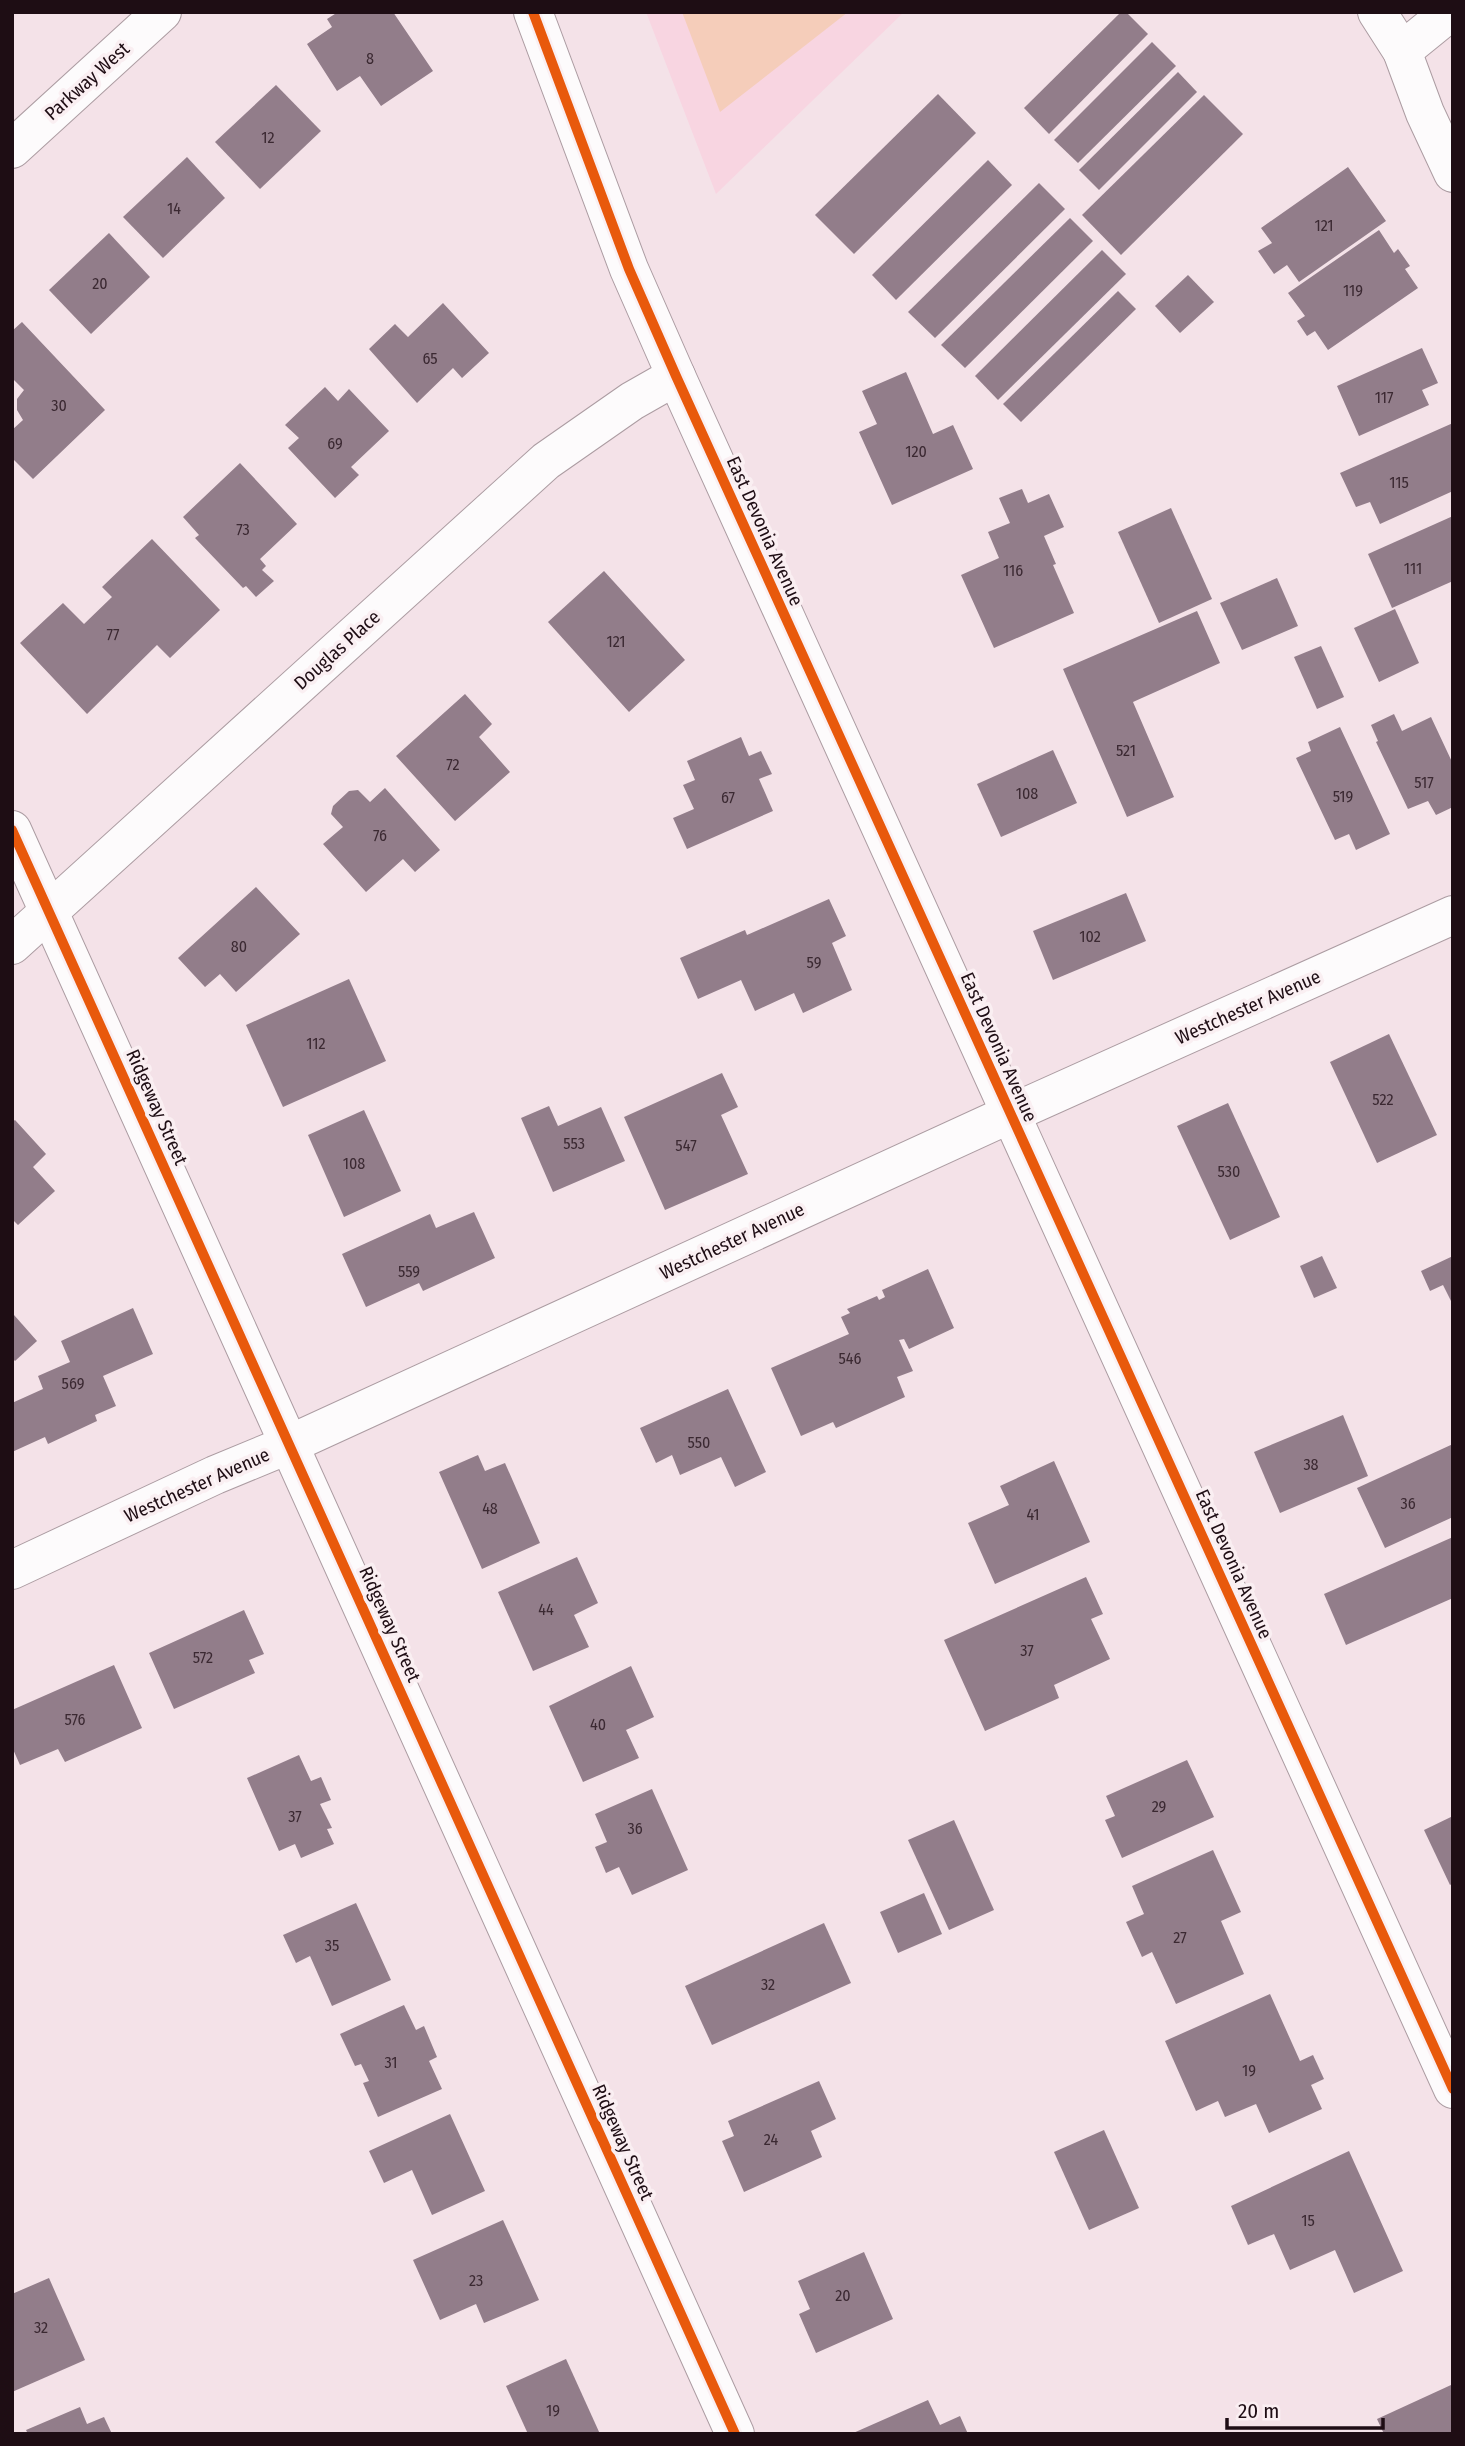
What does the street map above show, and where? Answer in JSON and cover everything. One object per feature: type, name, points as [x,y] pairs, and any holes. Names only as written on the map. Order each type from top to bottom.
[{"type":"street","name":"Parkway West","points":[[12,149],[162,12]]},
{"type":"street","name":"East Devonia Avenue","points":[[533,12],[629,269],[676,376],[1453,2089]]},
{"type":"street","points":[[1377,12],[1402,51],[1425,113],[1453,173]]},
{"type":"street","points":[[1402,51],[1450,12]]},
{"type":"street","name":"Douglas Place","points":[[12,945],[545,461],[632,401],[676,376]]},
{"type":"street","name":"Ridgeway Street","points":[[12,830],[735,2434]]},
{"type":"street","name":"Westchester Avenue","points":[[12,1570],[215,1475],[290,1444],[1010,1114],[1453,915]]},
{"type":"shaded area","points":[[646,12],[904,12],[716,194]]},
{"type":"shaded area","points":[[682,12],[848,12],[720,112]]},
{"type":"building","points":[[338,12],[393,12],[433,71],[381,106],[360,76],[337,91],[307,44],[332,27],[327,19]]},
{"type":"building","points":[[1121,12],[1126,12],[1148,34],[1049,134],[1024,108]]},
{"type":"building","points":[[1152,42],[1176,66],[1078,163],[1054,140]]},
{"type":"building","points":[[1178,72],[1197,92],[1099,190],[1079,170]]},
{"type":"building","points":[[276,85],[321,131],[260,189],[215,142]]},
{"type":"building","points":[[938,94],[976,133],[854,254],[815,215]]},
{"type":"building","points":[[1204,95],[1243,134],[1121,255],[1082,215]]},
{"type":"building","points":[[187,157],[225,198],[163,258],[123,217]]},
{"type":"building","points":[[988,160],[1012,185],[896,300],[872,275]]},
{"type":"building","points":[[1348,167],[1386,221],[1299,282],[1287,265],[1274,274],[1258,251],[1272,243],[1261,228]]},
{"type":"building","points":[[1039,183],[1065,209],[935,338],[908,312]]},
{"type":"building","points":[[1070,218],[1093,241],[965,368],[941,345]]},
{"type":"building","points":[[1379,230],[1394,253],[1398,249],[1410,266],[1405,269],[1418,288],[1328,350],[1315,331],[1307,336],[1297,321],[1305,316],[1288,293]]},
{"type":"building","points":[[109,233],[150,277],[91,334],[49,290]]},
{"type":"building","points":[[1102,250],[1126,274],[998,400],[975,376]]},
{"type":"building","points":[[1188,275],[1214,302],[1180,333],[1155,306]]},
{"type":"building","points":[[1118,291],[1136,309],[1021,422],[1003,404]]},
{"type":"building","points":[[443,303],[489,353],[462,378],[453,368],[417,403],[369,349],[395,324],[408,337]]},
{"type":"building","points":[[22,322],[105,410],[33,479],[12,458],[12,430],[23,420],[17,410],[17,399],[24,390],[12,378],[12,331]]},
{"type":"building","points":[[1422,348],[1438,383],[1422,390],[1429,405],[1359,436],[1337,386]]},
{"type":"building","points":[[906,372],[933,434],[953,425],[973,469],[892,505],[859,432],[877,424],[862,391]]},
{"type":"building","points":[[325,387],[338,401],[349,389],[389,431],[351,467],[359,475],[335,498],[288,448],[299,438],[285,425]]},
{"type":"building","points":[[1453,423],[1453,491],[1380,524],[1370,502],[1356,507],[1340,473]]},
{"type":"building","points":[[240,463],[297,524],[260,559],[266,566],[262,570],[274,581],[256,597],[246,586],[243,588],[195,538],[199,535],[183,517]]},
{"type":"building","points":[[1022,489],[1028,503],[1049,494],[1064,527],[1044,536],[1056,564],[1053,565],[1074,613],[994,648],[961,575],[999,558],[988,532],[1010,523],[999,498]]},
{"type":"building","points":[[1171,508],[1212,599],[1159,623],[1118,532]]},
{"type":"building","points":[[1453,516],[1453,581],[1392,608],[1368,554]]},
{"type":"building","points":[[152,539],[220,610],[170,658],[157,645],[87,714],[20,643],[63,603],[84,624],[112,597],[102,587]]},
{"type":"building","points":[[604,571],[685,660],[629,712],[548,622]]},
{"type":"building","points":[[1277,578],[1298,626],[1242,650],[1220,603]]},
{"type":"building","points":[[1395,609],[1419,663],[1379,682],[1354,628]]},
{"type":"building","points":[[1197,611],[1220,663],[1133,702],[1174,797],[1127,817],[1063,669]]},
{"type":"building","points":[[1321,646],[1344,697],[1317,709],[1294,657]]},
{"type":"building","points":[[465,694],[492,724],[479,737],[510,772],[455,821],[396,756]]},
{"type":"building","points":[[1394,714],[1402,731],[1431,717],[1453,764],[1453,807],[1436,815],[1428,801],[1408,809],[1376,742],[1378,741],[1371,725]]},
{"type":"building","points":[[1340,727],[1390,834],[1356,850],[1349,834],[1335,840],[1296,758],[1311,751],[1308,742]]},
{"type":"building","points":[[741,737],[749,756],[761,751],[772,774],[759,779],[773,811],[687,849],[673,818],[694,809],[683,785],[695,780],[687,761]]},
{"type":"building","points":[[1053,750],[1077,803],[1001,837],[977,784]]},
{"type":"building","points":[[385,788],[440,850],[415,872],[403,859],[366,892],[323,844],[343,827],[331,814],[333,806],[349,791],[358,790],[370,802]]},
{"type":"building","points":[[256,887],[300,934],[236,992],[220,974],[205,987],[178,958]]},
{"type":"building","points":[[1126,893],[1146,941],[1053,980],[1033,931]]},
{"type":"building","points":[[829,899],[846,936],[832,943],[852,990],[803,1013],[794,993],[755,1011],[741,980],[698,999],[680,958],[745,930],[747,935]]},
{"type":"building","points":[[349,979],[386,1061],[283,1107],[246,1025]]},
{"type":"building","points":[[1389,1034],[1437,1135],[1377,1163],[1330,1062]]},
{"type":"building","points":[[722,1073],[738,1107],[721,1115],[748,1174],[665,1210],[624,1117]]},
{"type":"building","points":[[1228,1103],[1280,1217],[1230,1240],[1177,1126]]},
{"type":"building","points":[[549,1106],[558,1126],[601,1107],[625,1161],[553,1192],[521,1118]]},
{"type":"building","points":[[364,1110],[401,1191],[344,1217],[308,1135]]},
{"type":"building","points":[[15,1120],[46,1154],[33,1167],[55,1191],[18,1225],[12,1219],[12,1122]]},
{"type":"building","points":[[474,1212],[495,1258],[423,1291],[419,1283],[366,1307],[342,1254],[430,1214],[436,1228]]},
{"type":"building","points":[[1322,1256],[1337,1288],[1314,1298],[1300,1266]]},
{"type":"building","points":[[1453,1256],[1453,1305],[1443,1285],[1430,1291],[1421,1271]]},
{"type":"building","points":[[928,1269],[954,1328],[909,1349],[904,1339],[899,1340],[913,1371],[897,1377],[905,1397],[836,1428],[833,1422],[801,1436],[771,1368],[849,1334],[841,1317],[850,1313],[847,1309],[877,1296],[879,1300],[885,1297],[882,1290]]},
{"type":"building","points":[[133,1308],[153,1354],[103,1376],[116,1406],[95,1415],[97,1421],[48,1444],[45,1437],[12,1452],[12,1403],[43,1389],[38,1376],[70,1362],[61,1341]]},
{"type":"building","points":[[14,1315],[37,1341],[15,1361],[12,1358]]},
{"type":"building","points":[[728,1389],[766,1472],[735,1487],[721,1457],[680,1475],[672,1455],[656,1463],[640,1428]]},
{"type":"building","points":[[1343,1415],[1368,1476],[1280,1513],[1254,1452]]},
{"type":"building","points":[[1453,1444],[1453,1517],[1385,1548],[1357,1488]]},
{"type":"building","points":[[478,1455],[485,1471],[505,1463],[540,1543],[482,1569],[439,1472]]},
{"type":"building","points":[[1054,1461],[1090,1542],[995,1584],[968,1523],[1009,1505],[1000,1486]]},
{"type":"building","points":[[1453,1537],[1453,1598],[1346,1645],[1324,1594]]},
{"type":"building","points":[[577,1557],[598,1603],[574,1615],[589,1647],[533,1671],[498,1592]]},
{"type":"building","points":[[1086,1577],[1103,1614],[1091,1619],[1110,1659],[1054,1685],[1059,1698],[985,1731],[944,1640]]},
{"type":"building","points":[[244,1610],[264,1654],[249,1660],[255,1673],[174,1709],[149,1653]]},
{"type":"building","points":[[114,1665],[142,1728],[65,1762],[58,1749],[20,1765],[12,1747],[12,1710]]},
{"type":"building","points":[[631,1666],[654,1717],[626,1730],[639,1758],[583,1782],[549,1706]]},
{"type":"building","points":[[299,1755],[311,1781],[321,1777],[331,1800],[320,1804],[332,1828],[327,1829],[334,1844],[301,1858],[295,1844],[279,1851],[247,1778]]},
{"type":"building","points":[[1187,1760],[1214,1817],[1122,1858],[1105,1820],[1115,1816],[1106,1796]]},
{"type":"building","points":[[652,1789],[688,1870],[632,1895],[619,1867],[606,1873],[595,1847],[607,1842],[595,1814]]},
{"type":"building","points":[[1453,1816],[1453,1883],[1450,1885],[1424,1830]]},
{"type":"building","points":[[954,1820],[994,1910],[949,1930],[908,1840]]},
{"type":"building","points":[[1213,1850],[1241,1912],[1221,1921],[1244,1974],[1176,2004],[1152,1952],[1142,1957],[1126,1922],[1144,1914],[1132,1886]]},
{"type":"building","points":[[924,1893],[942,1934],[898,1953],[880,1912]]},
{"type":"building","points":[[356,1903],[391,1980],[332,2006],[310,1956],[296,1963],[283,1935]]},
{"type":"building","points":[[824,1923],[851,1983],[712,2045],[685,1986]]},
{"type":"building","points":[[1270,1994],[1300,2061],[1313,2055],[1324,2079],[1311,2085],[1322,2109],[1269,2133],[1256,2104],[1225,2117],[1218,2101],[1196,2111],[1165,2041]]},
{"type":"building","points":[[404,2005],[416,2030],[424,2026],[437,2057],[429,2061],[442,2089],[378,2117],[363,2083],[369,2081],[361,2064],[355,2066],[340,2034]]},
{"type":"building","points":[[819,2081],[836,2119],[811,2131],[822,2157],[744,2192],[722,2141],[734,2136],[728,2121]]},
{"type":"building","points":[[450,2114],[485,2191],[432,2215],[412,2170],[384,2183],[369,2151]]},
{"type":"building","points":[[1104,2130],[1139,2208],[1089,2230],[1054,2152]]},
{"type":"building","points":[[1349,2151],[1403,2271],[1354,2293],[1335,2250],[1290,2270],[1274,2234],[1248,2245],[1231,2206]]},
{"type":"building","points":[[503,2220],[539,2300],[484,2323],[476,2304],[440,2320],[413,2260]]},
{"type":"building","points":[[864,2252],[893,2319],[816,2353],[799,2314],[810,2309],[798,2281]]},
{"type":"building","points":[[49,2278],[85,2360],[12,2392],[12,2294]]},
{"type":"building","points":[[566,2359],[600,2434],[528,2434],[506,2386]]},
{"type":"building","points":[[1451,2385],[1453,2434],[1384,2434],[1377,2419]]},
{"type":"building","points":[[928,2400],[940,2425],[960,2416],[968,2434],[851,2434]]},
{"type":"building","points":[[80,2407],[87,2424],[104,2417],[112,2434],[28,2434],[26,2430]]},
{"type":"cycle path","points":[[533,12],[629,269],[676,376],[1453,2089]]},
{"type":"cycle path","points":[[12,830],[735,2434]]}]
